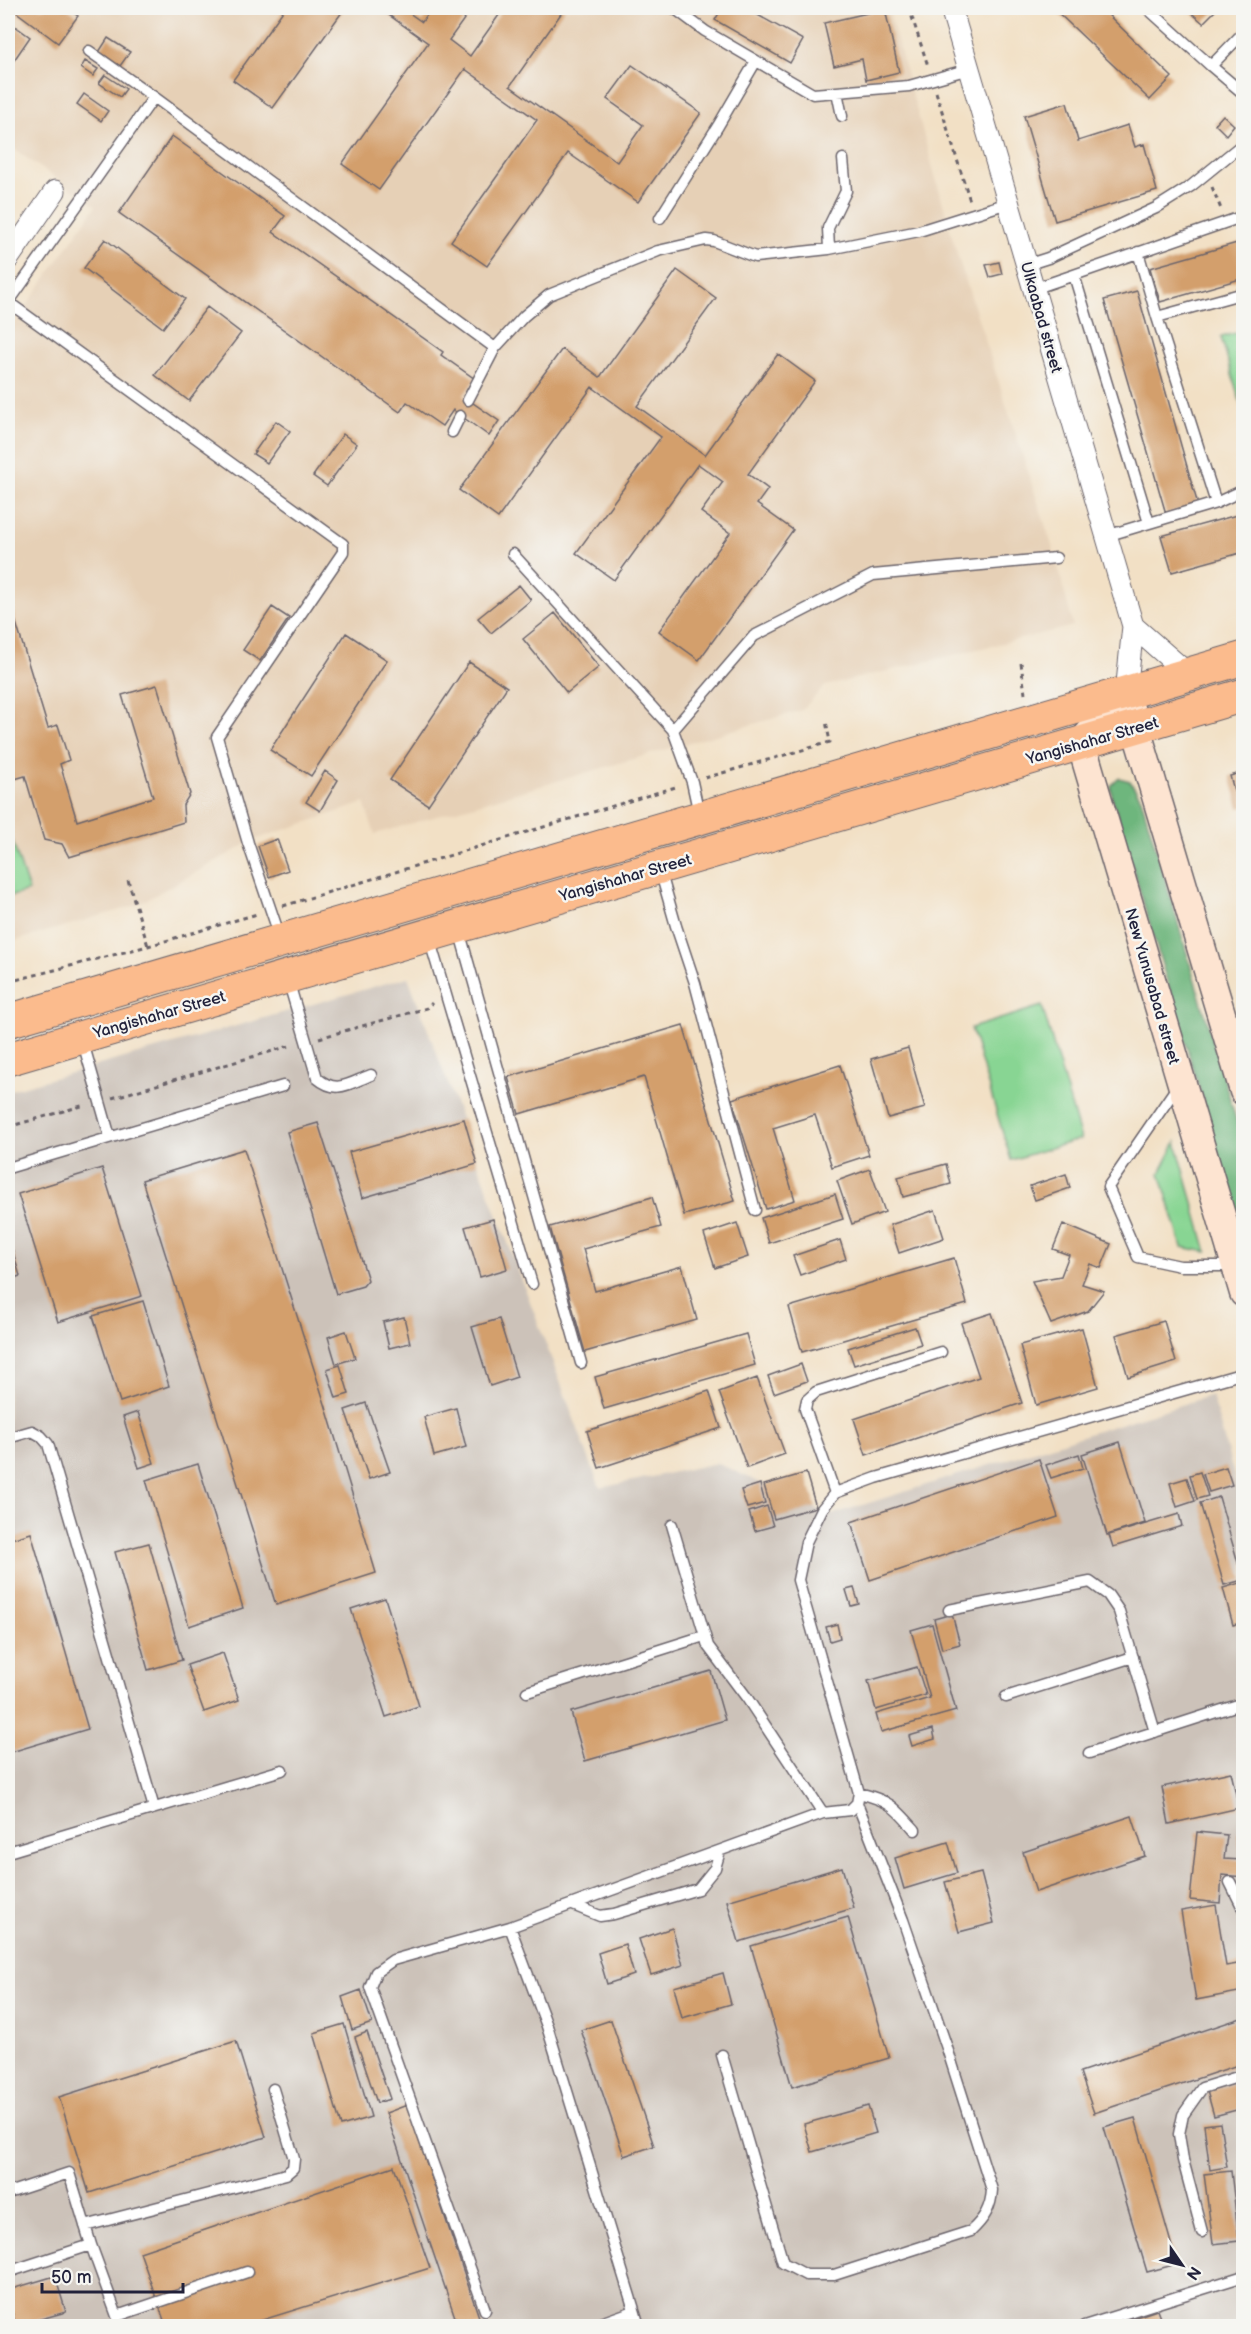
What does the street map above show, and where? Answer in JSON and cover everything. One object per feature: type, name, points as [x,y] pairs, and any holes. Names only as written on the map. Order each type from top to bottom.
[{"type":"main road","points":[[8,1021],[1244,658]]},
{"type":"main road","points":[[1126,693],[1244,1091]]},
{"type":"main road","points":[[1081,743],[1126,693]]},
{"type":"main road","name":"Yangishahar Street","points":[[8,1059],[1244,695]]},
{"type":"main road","name":"New Yunusabad street","points":[[1081,743],[1244,1293]]},
{"type":"main road","points":[[324,928],[333,934],[338,944],[339,952],[334,963]]},
{"type":"street","name":"Ulkaabad street","points":[[951,8],[1133,626],[1126,693]]},
{"type":"street","points":[[8,259],[55,191]]},
{"type":"street","points":[[1133,626],[1188,674]]},
{"type":"lane","points":[[674,8],[705,31],[813,94],[909,86],[969,69]]},
{"type":"lane","points":[[1147,8],[1244,94]]},
{"type":"lane","points":[[1211,66],[1244,32]]},
{"type":"lane","points":[[89,51],[495,348]]},
{"type":"lane","points":[[660,218],[756,61]]},
{"type":"lane","points":[[837,92],[842,116]]},
{"type":"lane","points":[[154,97],[8,303],[343,544],[343,552],[217,737],[248,843],[282,940]]},
{"type":"lane","points":[[1026,265],[1048,258],[1137,218],[1173,197],[1244,143]]},
{"type":"lane","points":[[829,249],[828,228],[846,190],[843,159]]},
{"type":"lane","points":[[468,400],[495,348],[524,316],[549,295],[657,251],[706,240],[755,257],[829,249],[919,231],[1008,203]]},
{"type":"lane","points":[[1033,289],[1244,216]]},
{"type":"lane","points":[[1138,252],[1216,503]]},
{"type":"lane","points":[[1074,275],[1149,523]]},
{"type":"lane","points":[[1157,317],[1244,293]]},
{"type":"lane","points":[[452,432],[460,416]]},
{"type":"lane","points":[[1106,536],[1216,503],[1244,490]]},
{"type":"lane","points":[[513,554],[673,730],[692,782],[700,818]]},
{"type":"lane","points":[[673,730],[754,636],[873,575],[1056,558]]},
{"type":"lane","points":[[659,867],[695,983],[755,1210]]},
{"type":"lane","points":[[443,931],[444,991],[532,1284]]},
{"type":"lane","points":[[443,931],[581,1363]]},
{"type":"lane","points":[[287,977],[317,1078],[326,1086],[337,1088],[371,1075]]},
{"type":"lane","points":[[81,1037],[110,1137]]},
{"type":"lane","points":[[1181,1081],[1107,1187],[1138,1257],[1180,1266],[1235,1266]]},
{"type":"lane","points":[[8,1168],[283,1086]]},
{"type":"lane","points":[[835,1493],[805,1409],[807,1400],[816,1392],[941,1352]]},
{"type":"lane","points":[[722,2055],[783,2263],[806,2275],[834,2275],[971,2231],[984,2219],[992,2190],[947,2048],[858,1798],[798,1580],[806,1542],[822,1509],[835,1493],[876,1478],[1244,1373]]},
{"type":"lane","points":[[8,1438],[32,1431],[48,1444],[154,1808]]},
{"type":"lane","points":[[672,1526],[708,1646],[747,1698],[823,1813]]},
{"type":"lane","points":[[949,1610],[1090,1582],[1108,1594],[1119,1611],[1155,1732]]},
{"type":"lane","points":[[527,1692],[704,1636]]},
{"type":"lane","points":[[1005,1697],[1133,1657]]},
{"type":"lane","points":[[1089,1753],[1244,1703]]},
{"type":"lane","points":[[8,1852],[282,1770]]},
{"type":"lane","points":[[485,2310],[370,1987],[376,1972],[393,1960],[510,1927],[823,1813],[850,1810],[858,1798]]},
{"type":"lane","points":[[858,1798],[881,1799],[894,1806],[915,1830]]},
{"type":"lane","points":[[573,1905],[600,1916],[698,1889],[715,1868],[720,1851]]},
{"type":"lane","points":[[1230,1882],[1244,1910]]},
{"type":"lane","points":[[510,1927],[548,2026],[639,2326]]},
{"type":"lane","points":[[1202,2232],[1183,2160],[1179,2134],[1183,2115],[1202,2088],[1244,2075]]},
{"type":"lane","points":[[85,2226],[286,2174],[293,2168],[294,2159],[273,2089]]},
{"type":"lane","points":[[8,2193],[69,2174],[91,2245],[117,2316],[247,2272]]},
{"type":"lane","points":[[8,2272],[91,2245]]},
{"type":"lane","points":[[1084,2326],[1244,2276]]},
{"type":"lane","points":[[592,2326],[634,2311]]},
{"type":"path","points":[[909,8],[974,214]]},
{"type":"path","points":[[1207,173],[1226,222]]},
{"type":"path","points":[[1021,663],[1025,694]]},
{"type":"path","points":[[8,982],[148,946],[830,742],[826,721]]},
{"type":"path","points":[[129,880],[148,946]]},
{"type":"path","points":[[8,1127],[427,1008],[444,991]]},
{"type":"shaded area","points":[[8,8],[888,8],[957,254],[1056,558],[1073,626],[825,686],[802,710],[375,834],[364,803],[254,840],[137,905],[8,943],[8,332],[96,206],[8,145]]},
{"type":"shaded area","points":[[408,977],[600,1488],[717,1463],[831,1515],[1212,1395],[1244,1512],[1243,2326],[8,2326],[8,1091]]},
{"type":"green space","points":[[1243,331],[1244,412],[1221,337]]},
{"type":"green space","points":[[1119,778],[1130,781],[1141,798],[1243,1143],[1243,1235],[1112,798],[1111,786]]},
{"type":"green space","points":[[8,828],[29,891],[8,897]]},
{"type":"green space","points":[[1042,1006],[1081,1139],[1011,1160],[971,1028]]},
{"type":"green space","points":[[1176,1142],[1207,1252],[1182,1247],[1160,1173]]},
{"type":"building","points":[[11,8],[66,8],[78,16],[58,43]]},
{"type":"building","points":[[285,8],[345,8],[273,108],[233,80]]},
{"type":"building","points":[[379,8],[402,8],[422,22],[432,8],[472,8],[449,40],[470,56],[504,8],[565,8],[510,86],[617,162],[643,125],[607,99],[632,65],[701,113],[638,202],[568,153],[487,266],[451,241],[537,120],[465,69],[379,190],[342,164],[428,43]]},
{"type":"building","points":[[722,8],[745,8],[803,40],[790,63],[715,20]]},
{"type":"building","points":[[1053,8],[1101,8],[1172,77],[1150,100]]},
{"type":"building","points":[[1186,8],[1218,8],[1203,23]]},
{"type":"building","points":[[885,9],[899,72],[866,80],[862,59],[834,66],[824,23]]},
{"type":"building","points":[[8,21],[30,37],[8,69]]},
{"type":"building","points":[[108,38],[130,52],[120,66],[99,52]]},
{"type":"building","points":[[85,61],[98,69],[93,76],[81,68]]},
{"type":"building","points":[[105,75],[126,89],[120,97],[99,83]]},
{"type":"building","points":[[84,94],[108,111],[101,121],[77,104]]},
{"type":"building","points":[[1067,103],[1078,141],[1128,125],[1135,147],[1144,144],[1157,191],[1055,221],[1024,116]]},
{"type":"building","points":[[1223,115],[1234,125],[1226,135],[1215,124]]},
{"type":"building","points":[[172,136],[285,216],[273,232],[443,352],[441,355],[475,379],[463,396],[499,421],[489,436],[453,410],[442,426],[407,402],[400,412],[119,213]]},
{"type":"building","points":[[8,211],[15,216],[8,227]]},
{"type":"building","points":[[105,239],[185,299],[163,328],[84,268]]},
{"type":"building","points":[[1244,241],[1244,278],[1160,302],[1150,268]]},
{"type":"building","points":[[999,262],[1002,274],[990,277],[986,265]]},
{"type":"building","points":[[677,270],[716,298],[637,406],[705,455],[778,354],[815,381],[748,474],[768,489],[757,504],[793,530],[699,660],[659,631],[730,533],[701,512],[723,482],[698,464],[614,580],[576,553],[661,437],[592,387],[498,518],[459,490],[562,349],[600,377]]},
{"type":"building","points":[[1137,291],[1198,505],[1166,514],[1104,300]]},
{"type":"building","points":[[207,307],[241,333],[189,401],[155,375]]},
{"type":"building","points":[[276,421],[290,431],[267,463],[253,454]]},
{"type":"building","points":[[343,434],[357,444],[327,486],[313,476]]},
{"type":"building","points":[[1244,513],[1244,552],[1172,572],[1161,536]]},
{"type":"building","points":[[519,585],[531,600],[491,633],[478,618]]},
{"type":"building","points":[[10,603],[48,728],[58,725],[69,760],[60,764],[77,821],[153,797],[122,695],[157,685],[190,794],[183,805],[184,822],[69,857],[62,844],[44,840],[25,776],[8,781],[8,742],[14,740],[8,720],[8,604]]},
{"type":"building","points":[[272,607],[289,618],[260,661],[243,650]]},
{"type":"building","points":[[555,613],[599,667],[567,693],[523,639]]},
{"type":"building","points":[[346,633],[387,660],[311,776],[270,750]]},
{"type":"building","points":[[469,662],[507,687],[428,805],[390,780]]},
{"type":"building","points":[[325,771],[338,780],[320,811],[306,802]]},
{"type":"building","points":[[1244,772],[1244,807],[1239,808],[1230,776]]},
{"type":"building","points":[[277,839],[288,870],[269,877],[258,846]]},
{"type":"building","points":[[683,1025],[735,1201],[684,1215],[644,1077],[519,1114],[508,1077]]},
{"type":"building","points":[[908,1048],[925,1108],[888,1118],[871,1059]]},
{"type":"building","points":[[840,1065],[869,1155],[832,1167],[815,1115],[773,1128],[795,1200],[766,1209],[732,1099]]},
{"type":"building","points":[[464,1119],[477,1164],[362,1198],[349,1152]]},
{"type":"building","points":[[318,1123],[368,1280],[363,1286],[336,1294],[287,1132]]},
{"type":"building","points":[[244,1149],[376,1573],[276,1605],[142,1180]]},
{"type":"building","points":[[946,1164],[951,1184],[903,1197],[898,1177]]},
{"type":"building","points":[[102,1168],[142,1296],[58,1322],[18,1194]]},
{"type":"building","points":[[870,1169],[885,1212],[852,1224],[837,1181]]},
{"type":"building","points":[[1066,1174],[1070,1188],[1035,1200],[1030,1186]]},
{"type":"building","points":[[835,1194],[843,1219],[769,1243],[761,1218]]},
{"type":"building","points":[[652,1197],[661,1227],[583,1249],[595,1291],[682,1266],[697,1320],[585,1352],[550,1227]]},
{"type":"building","points":[[935,1210],[944,1238],[899,1253],[890,1225]]},
{"type":"building","points":[[493,1219],[507,1269],[480,1277],[465,1227]]},
{"type":"building","points":[[737,1223],[748,1257],[715,1268],[704,1234]]},
{"type":"building","points":[[1063,1224],[1111,1244],[1101,1268],[1090,1264],[1082,1284],[1104,1291],[1088,1311],[1051,1324],[1032,1281],[1061,1276],[1069,1255],[1053,1249]]},
{"type":"building","points":[[8,1235],[20,1276],[8,1280]]},
{"type":"building","points":[[840,1240],[846,1259],[800,1275],[793,1256]]},
{"type":"building","points":[[954,1258],[967,1304],[802,1352],[789,1307]]},
{"type":"building","points":[[143,1301],[169,1386],[120,1402],[93,1316]]},
{"type":"building","points":[[992,1313],[1022,1403],[866,1455],[854,1419],[979,1377],[961,1323]]},
{"type":"building","points":[[404,1317],[410,1343],[389,1348],[383,1322]]},
{"type":"building","points":[[499,1319],[517,1377],[490,1386],[472,1327]]},
{"type":"building","points":[[1164,1321],[1176,1362],[1128,1377],[1116,1335]]},
{"type":"building","points":[[915,1327],[921,1344],[854,1365],[848,1348]]},
{"type":"building","points":[[1082,1328],[1098,1387],[1036,1405],[1020,1345]]},
{"type":"building","points":[[346,1331],[355,1358],[336,1364],[328,1337]]},
{"type":"building","points":[[746,1334],[755,1365],[604,1409],[595,1377]]},
{"type":"building","points":[[801,1364],[807,1381],[774,1393],[768,1376]]},
{"type":"building","points":[[340,1365],[349,1394],[336,1398],[327,1369]]},
{"type":"building","points":[[757,1378],[785,1454],[747,1468],[719,1392]]},
{"type":"building","points":[[709,1391],[721,1428],[599,1468],[587,1431]]},
{"type":"building","points":[[366,1403],[390,1472],[369,1479],[345,1410]]},
{"type":"building","points":[[456,1408],[466,1447],[434,1456],[424,1417]]},
{"type":"building","points":[[138,1412],[154,1463],[139,1468],[123,1417]]},
{"type":"building","points":[[1120,1442],[1145,1523],[1107,1535],[1082,1454]]},
{"type":"building","points":[[1079,1454],[1083,1468],[1051,1478],[1046,1465]]},
{"type":"building","points":[[1039,1459],[1058,1517],[870,1580],[851,1522]]},
{"type":"building","points":[[198,1464],[243,1608],[189,1626],[146,1480]]},
{"type":"building","points":[[1226,1467],[1232,1485],[1209,1492],[1203,1474]]},
{"type":"building","points":[[1200,1472],[1208,1496],[1197,1499],[1190,1475]]},
{"type":"building","points":[[806,1473],[816,1507],[774,1519],[764,1485]]},
{"type":"building","points":[[1187,1478],[1195,1501],[1177,1507],[1170,1483]]},
{"type":"building","points":[[760,1484],[765,1503],[747,1508],[741,1490]]},
{"type":"building","points":[[1219,1497],[1243,1580],[1224,1585],[1200,1503]]},
{"type":"building","points":[[767,1506],[773,1526],[755,1531],[749,1512]]},
{"type":"building","points":[[1179,1514],[1182,1526],[1113,1547],[1109,1535]]},
{"type":"building","points":[[31,1533],[88,1729],[8,1753],[8,1540]]},
{"type":"building","points":[[149,1543],[182,1660],[148,1670],[115,1552]]},
{"type":"building","points":[[1244,1582],[1244,1622],[1233,1625],[1223,1588]]},
{"type":"building","points":[[854,1588],[859,1604],[851,1606],[846,1590]]},
{"type":"building","points":[[385,1598],[419,1706],[386,1717],[351,1609]]},
{"type":"building","points":[[952,1614],[960,1644],[942,1649],[934,1619]]},
{"type":"building","points":[[837,1624],[840,1638],[830,1641],[826,1627]]},
{"type":"building","points":[[932,1624],[956,1711],[881,1732],[876,1714],[930,1698],[911,1630]]},
{"type":"building","points":[[223,1653],[239,1700],[204,1712],[187,1665]]},
{"type":"building","points":[[917,1667],[926,1695],[876,1710],[868,1681]]},
{"type":"building","points":[[711,1671],[725,1720],[585,1761],[571,1712]]},
{"type":"building","points":[[933,1729],[935,1739],[912,1746],[909,1736]]},
{"type":"building","points":[[1231,1772],[1239,1808],[1169,1824],[1162,1787]]},
{"type":"building","points":[[1132,1816],[1145,1856],[1036,1892],[1023,1852]]},
{"type":"building","points":[[1197,1832],[1227,1835],[1224,1859],[1242,1860],[1237,1834],[1244,1832],[1244,1877],[1222,1875],[1220,1903],[1190,1900]]},
{"type":"building","points":[[948,1842],[957,1873],[904,1889],[895,1858]]},
{"type":"building","points":[[842,1867],[854,1908],[739,1942],[727,1901]]},
{"type":"building","points":[[981,1873],[994,1923],[959,1932],[945,1882]]},
{"type":"building","points":[[1216,1905],[1226,1966],[1244,1963],[1244,1991],[1196,2000],[1181,1911]]},
{"type":"building","points":[[848,1917],[889,2058],[792,2087],[751,1946]]},
{"type":"building","points":[[672,1928],[683,1965],[651,1975],[639,1939]]},
{"type":"building","points":[[625,1944],[634,1975],[607,1984],[598,1953]]},
{"type":"building","points":[[723,1973],[731,2004],[682,2018],[674,1987]]},
{"type":"building","points":[[361,1990],[372,2023],[352,2030],[342,1997]]},
{"type":"building","points":[[1244,2017],[1244,2063],[1094,2113],[1080,2072]]},
{"type":"building","points":[[611,2020],[654,2146],[624,2156],[581,2030]]},
{"type":"building","points":[[344,2024],[371,2117],[341,2126],[314,2033]]},
{"type":"building","points":[[367,2032],[390,2099],[377,2103],[355,2037]]},
{"type":"building","points":[[236,2041],[266,2137],[89,2193],[59,2097]]},
{"type":"building","points":[[1244,2081],[1244,2108],[1214,2116],[1207,2091]]},
{"type":"building","points":[[407,2105],[482,2326],[458,2326],[386,2113]]},
{"type":"building","points":[[868,2106],[876,2133],[812,2152],[804,2124]]},
{"type":"building","points":[[1135,2118],[1177,2264],[1147,2272],[1104,2127]]},
{"type":"building","points":[[1220,2123],[1227,2167],[1210,2170],[1204,2125]]},
{"type":"building","points":[[394,2166],[430,2268],[243,2326],[166,2326],[140,2252]]},
{"type":"building","points":[[1231,2171],[1239,2241],[1213,2244],[1204,2174]]},
{"type":"building","points":[[55,2276],[66,2312],[16,2326],[8,2290]]},
{"type":"building","points":[[1157,2310],[1163,2326],[1109,2326]]}]
